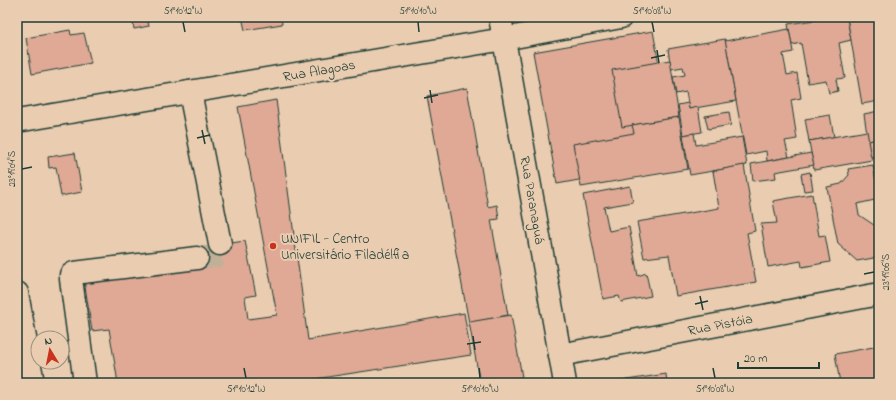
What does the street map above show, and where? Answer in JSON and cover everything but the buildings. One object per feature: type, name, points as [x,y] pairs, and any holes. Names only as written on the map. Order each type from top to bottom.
[{"type":"street","name":"Rua Paranaguá","points":[[500,17],[566,383]]},
{"type":"street","name":"Rua Alagoas","points":[[17,121],[504,39],[621,17]]},
{"type":"street","points":[[190,92],[220,244]]},
{"type":"street","points":[[85,383],[71,275],[74,272],[197,258]]},
{"type":"street","points":[[17,292],[33,383]]},
{"type":"street","name":"Rua Pistóia","points":[[560,355],[879,294]]},
{"type":"street","points":[[17,376],[20,383]]},
{"type":"tunnel","points":[[197,258],[217,256],[220,254],[220,244]]},
{"type":"place","name":"UNIFIL - Centro Universitário Filadélfia","points":[[273,246]]}]
